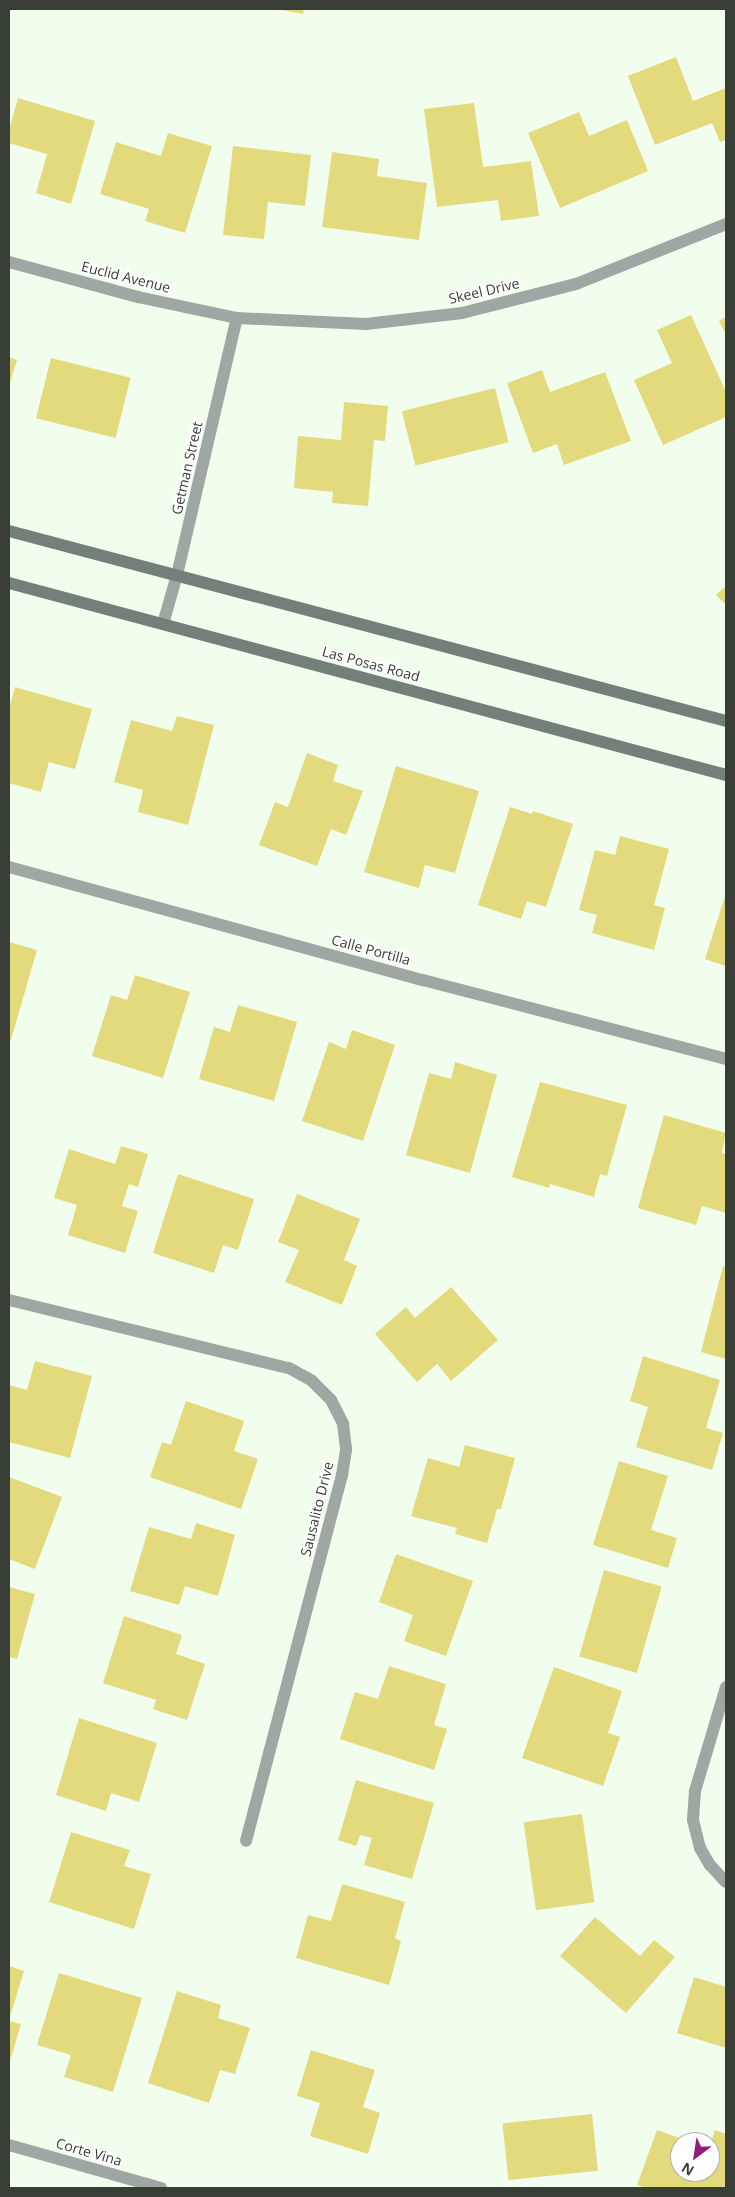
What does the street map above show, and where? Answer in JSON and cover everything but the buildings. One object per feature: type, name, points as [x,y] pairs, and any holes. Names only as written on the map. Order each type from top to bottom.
[{"type":"main road","points":[[9,531],[726,721]]},
{"type":"main road","name":"Las Posas Road","points":[[9,583],[726,775]]},
{"type":"street","name":"Skeel Drive","points":[[237,318],[366,324],[462,313],[576,284],[726,224]]},
{"type":"street","name":"Euclid Avenue","points":[[9,262],[138,297],[237,318]]},
{"type":"street","name":"Getman Street","points":[[163,624],[177,575],[237,318]]},
{"type":"street","name":"Calle Portilla","points":[[9,867],[726,1059]]},
{"type":"street","name":"Sausalito Drive","points":[[9,1300],[289,1368],[312,1381],[331,1400],[343,1424],[346,1450],[342,1475],[246,1841]]},
{"type":"street","points":[[726,1687],[695,1791],[693,1820],[700,1848],[710,1865],[726,1882]]},
{"type":"street","name":"Corte Vina","points":[[9,2145],[161,2188]]}]
